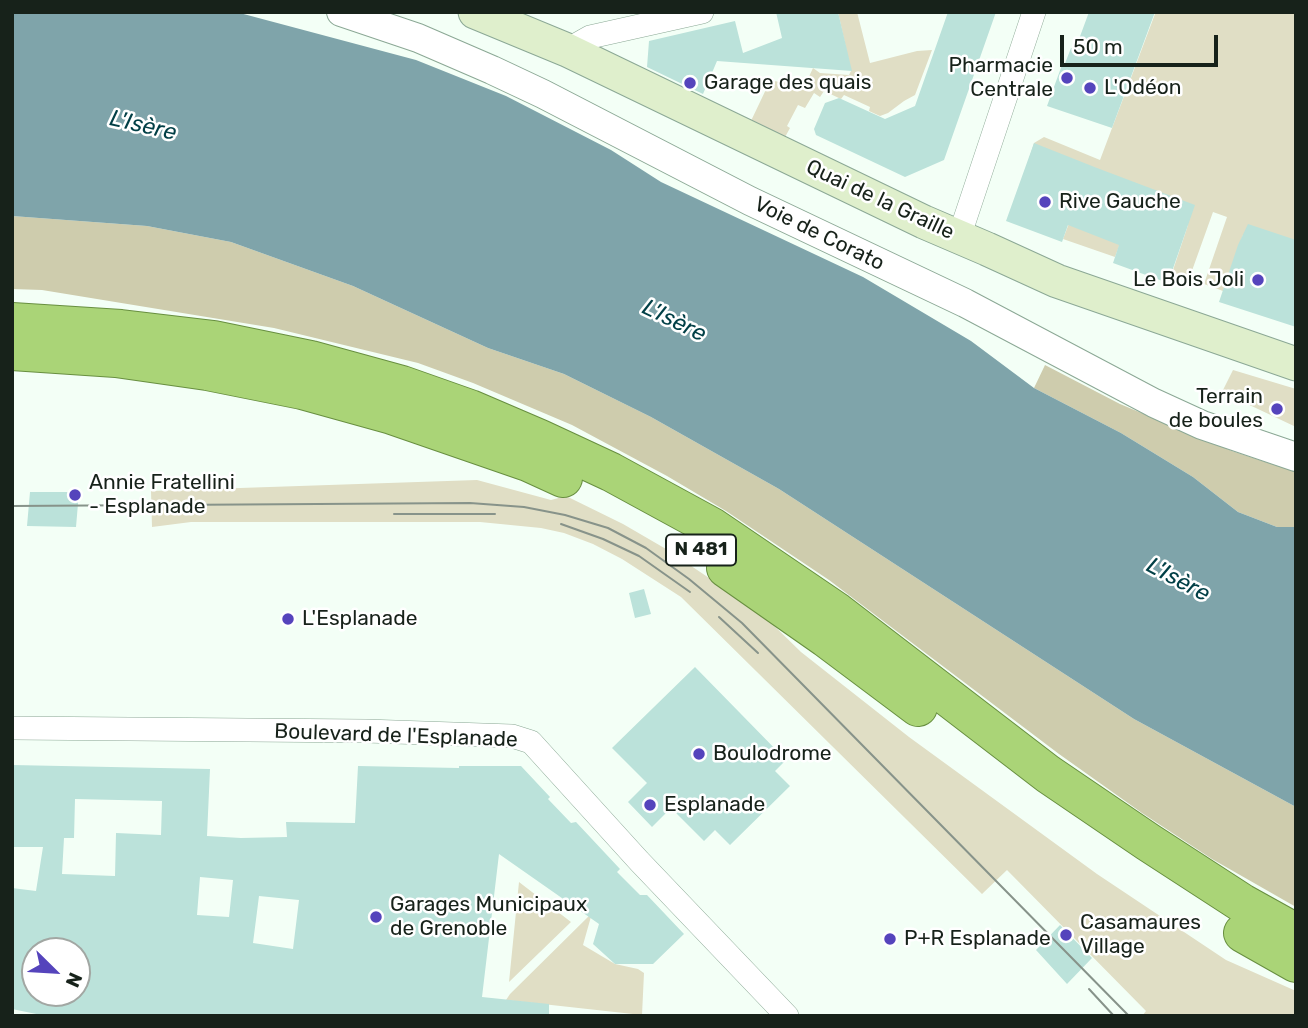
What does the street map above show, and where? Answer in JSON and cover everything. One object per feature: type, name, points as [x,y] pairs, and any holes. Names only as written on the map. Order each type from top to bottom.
[{"type":"highway","name":"N 481","points":[[12,322],[121,329],[215,340],[311,360],[402,385],[470,409],[599,466],[712,527],[837,611],[1048,774],[1231,897],[1296,933]]},
{"type":"highway","name":"N 481","points":[[12,351],[116,358],[207,370],[302,390],[392,415],[528,462],[601,495],[701,551],[826,638],[1032,793],[1131,862],[1220,921],[1296,963]]},
{"type":"main road","name":"Quai de la Graille","points":[[475,12],[509,18],[567,50],[923,222],[1057,281],[1296,364]]},
{"type":"street","name":"Voie de Corato","points":[[341,12],[418,38],[492,70],[750,201],[965,303],[1154,403],[1202,425],[1296,457]]},
{"type":"street","points":[[567,50],[590,37],[702,12]]},
{"type":"street","points":[[958,237],[1034,12]]},
{"type":"street","name":"Boulevard de l'Esplanade","points":[[12,728],[366,731],[512,736],[531,741],[639,861],[787,1016]]},
{"type":"shaded area","points":[[838,12],[857,12],[870,63],[932,50],[915,95],[880,116],[869,111],[870,107],[844,95],[841,99],[824,91],[820,97],[814,93],[805,108],[798,105],[787,126],[790,128],[784,139],[750,123],[770,81],[806,83],[813,68],[820,73],[849,75],[851,71]]},
{"type":"shaded area","points":[[1296,12],[1296,254],[1243,235],[1223,291],[1204,284],[1227,217],[1213,212],[1189,279],[1172,273],[1188,225],[1134,206],[1115,257],[1063,239],[1084,184],[1028,162],[1034,143],[1044,137],[1100,160],[1155,14]]},
{"type":"shaded area","points":[[12,216],[147,226],[231,242],[353,286],[488,348],[564,374],[651,417],[779,489],[1134,719],[1296,807],[1296,907],[1212,859],[1142,813],[1059,754],[829,580],[726,511],[667,476],[572,425],[418,363],[274,328],[42,290],[12,289]]},
{"type":"shaded area","points":[[1045,365],[1120,404],[1232,451],[1296,472],[1296,527],[1277,527],[1238,512],[1193,477],[1121,433],[1034,388]]},
{"type":"shaded area","name":"Terrain de boules","points":[[1233,370],[1296,389],[1296,427],[1222,392]]},
{"type":"shaded area","points":[[477,480],[551,500],[566,496],[666,549],[761,613],[801,652],[909,737],[1097,874],[1226,960],[1296,991],[1296,1016],[1142,1016],[1146,1011],[1007,870],[982,894],[681,597],[622,559],[593,544],[541,528],[480,522],[191,522],[152,527],[151,491]]},
{"type":"shaded area","points":[[519,882],[571,922],[509,982]]},
{"type":"shaded area","points":[[592,913],[583,945],[615,964],[644,973],[642,1015],[506,1000],[510,994]]},
{"type":"water","name":"L'Isère","points":[[12,12],[236,12],[416,60],[506,96],[611,150],[661,182],[863,277],[971,341],[1034,388],[1121,433],[1193,477],[1238,512],[1277,527],[1296,527],[1296,807],[1134,719],[779,489],[651,417],[564,374],[488,348],[353,286],[231,242],[147,226],[12,216]]},
{"type":"building","points":[[776,12],[838,12],[852,71],[717,61],[703,94],[647,67],[649,41],[735,21],[743,53],[782,38]]},
{"type":"building","points":[[948,12],[996,12],[944,160],[905,177],[816,135],[814,129],[825,103],[839,98],[885,119],[915,106]]},
{"type":"building","points":[[1089,12],[1155,12],[1112,128],[1047,106],[1062,65],[1064,66],[1071,48],[1075,50]]},
{"type":"building","points":[[1034,143],[1195,205],[1168,283],[1113,263],[1119,245],[1068,225],[1062,242],[1006,221]]},
{"type":"building","name":"Le Bois Joli","points":[[1248,224],[1296,240],[1296,327],[1219,302]]},
{"type":"building","points":[[30,492],[79,492],[76,527],[27,526]]},
{"type":"building","points":[[644,589],[651,614],[635,618],[629,593]]},
{"type":"building","name":"Boulodrome","points":[[695,667],[786,760],[775,771],[790,786],[730,845],[715,830],[704,841],[671,808],[652,827],[628,802],[647,783],[612,748]]},
{"type":"building","points":[[12,765],[210,769],[207,836],[241,838],[287,837],[286,822],[355,823],[358,766],[521,766],[571,823],[576,822],[620,869],[617,872],[640,895],[647,895],[684,934],[653,964],[615,964],[593,944],[599,924],[499,854],[482,997],[549,1004],[549,1016],[46,1016],[12,1009],[12,888],[36,891],[43,847],[12,847]],"holes":[[[75,799],[162,801],[161,835],[116,833],[115,876],[62,874],[64,838],[74,838]],[[200,877],[233,880],[229,917],[197,915]],[[259,896],[299,900],[293,949],[253,943]]]},
{"type":"building","points":[[1060,925],[1092,958],[1067,984],[1036,950]]},
{"type":"tram line","points":[[12,506],[470,503],[524,507],[565,515],[608,528],[646,548],[742,623],[1129,1016]]},
{"type":"tram line","points":[[394,514],[495,514]]},
{"type":"tram line","points":[[561,524],[639,556],[690,592]]},
{"type":"tram line","points":[[719,617],[758,653]]},
{"type":"tram line","points":[[1089,989],[1114,1016]]},
{"type":"place","name":"Pharmacie Centrale","points":[[1067,78]]},
{"type":"place","name":"Garage des quais","points":[[690,83]]},
{"type":"place","name":"L'Odéon","points":[[1090,88]]},
{"type":"place","name":"Rive Gauche","points":[[1045,202]]},
{"type":"place","name":"Le Bois Joli","points":[[1258,280]]},
{"type":"place","name":"Terrain de boules","points":[[1277,409]]},
{"type":"place","name":"Annie Fratellini - Esplanade","points":[[75,495]]},
{"type":"place","name":"L'Esplanade","points":[[288,619]]},
{"type":"place","name":"Boulodrome","points":[[699,754]]},
{"type":"place","name":"Esplanade","points":[[650,805]]},
{"type":"place","name":"Garages Municipaux de Grenoble","points":[[376,917]]},
{"type":"place","name":"Casamaures Village","points":[[1066,935]]},
{"type":"place","name":"P+R Esplanade","points":[[890,939]]}]
